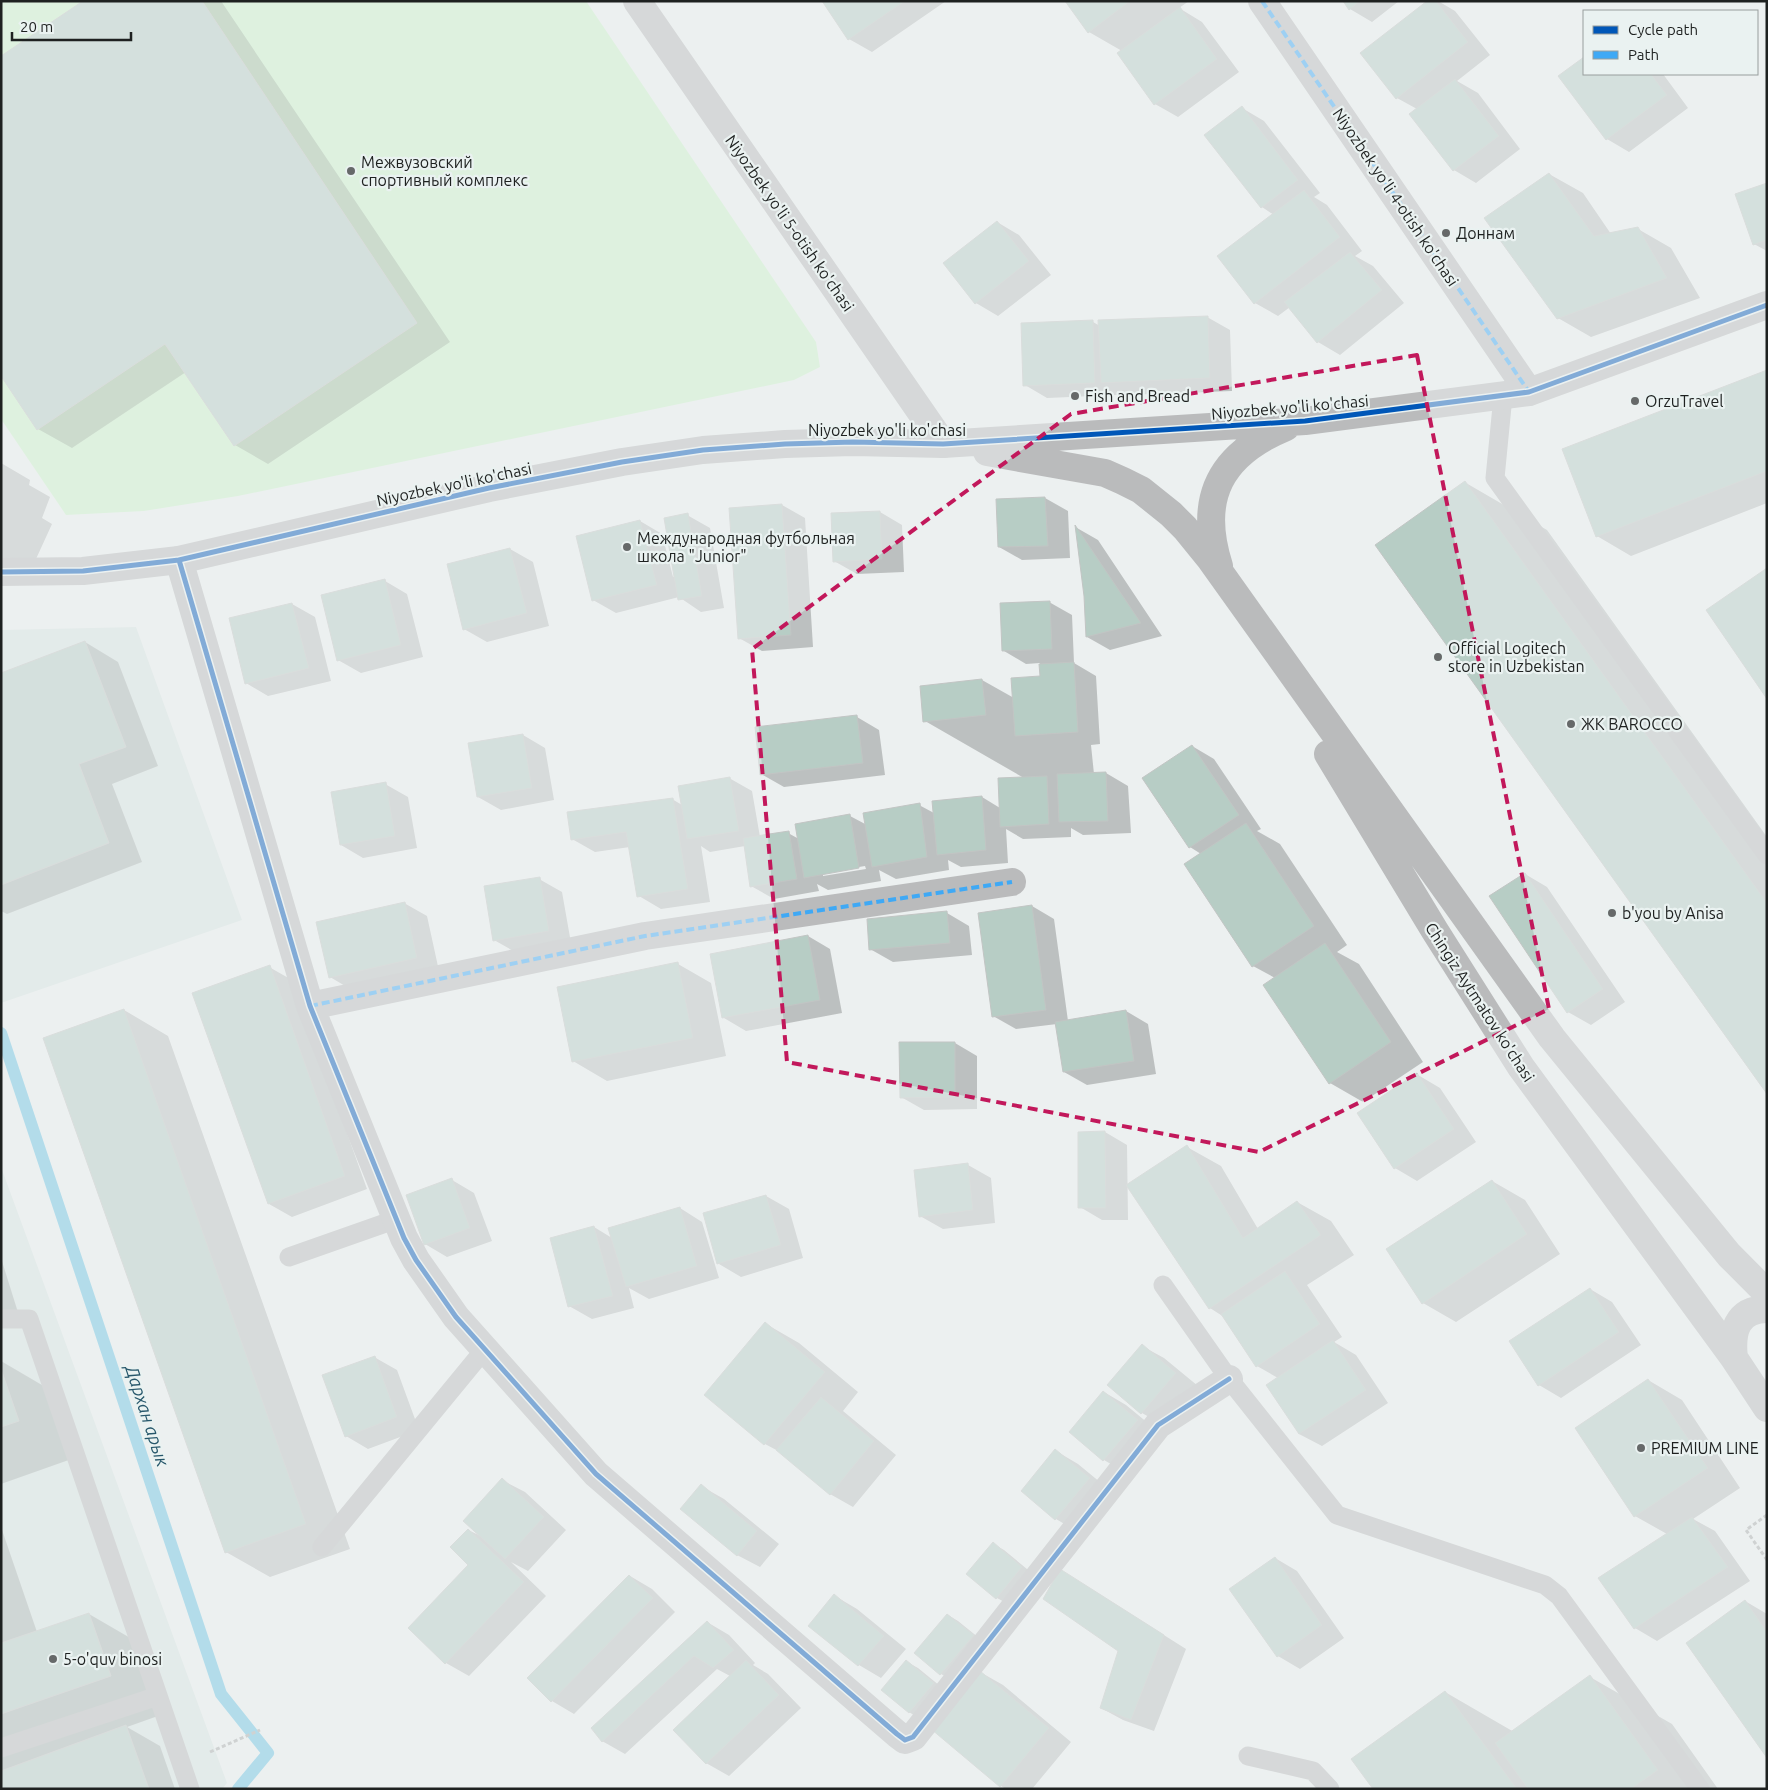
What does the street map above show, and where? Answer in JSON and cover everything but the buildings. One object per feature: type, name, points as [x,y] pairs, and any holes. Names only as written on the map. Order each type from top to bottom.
[{"type":"street","name":"Niyozbek yo'li 5-otish ko'chasi","points":[[637,1],[943,444]]},
{"type":"street","name":"Niyozbek yo'li 4-otish ko'chasi","points":[[1262,1],[1516,394]]},
{"type":"street","name":"Niyozbek yo'li ko'chasi","points":[[1,572],[84,571],[179,560],[479,490],[640,459],[703,450],[785,444],[853,442],[943,444],[1305,421],[1516,394],[1767,305]]},
{"type":"street","name":"Niyozbek yo'li ko'chasi","points":[[1222,577],[1213,544],[1211,520],[1214,497],[1224,473],[1236,458],[1254,443],[1278,430],[1305,421]]},
{"type":"street","name":"Chingiz Aytmatov ko'chasi","points":[[943,444],[1105,473],[1140,490],[1186,528],[1552,1038],[1729,1255],[1767,1292]]},
{"type":"street","points":[[179,560],[310,1006],[397,1219],[416,1260],[442,1299],[484,1350],[596,1474],[905,1740],[913,1737],[1158,1425],[1229,1379]]},
{"type":"street","name":"Chingiz Aytmatov ko'chasi","points":[[1222,577],[1435,931],[1521,1067],[1734,1358],[1767,1408]]},
{"type":"street","points":[[310,1006],[645,936],[1012,882]]},
{"type":"street","points":[[1734,1358],[1732,1343],[1739,1321],[1747,1313],[1757,1309],[1767,1309]]},
{"type":"lane","points":[[1516,394],[1495,478],[1767,855]]},
{"type":"lane","points":[[289,1258],[397,1219]]},
{"type":"lane","points":[[1163,1285],[1229,1379],[1337,1515],[1544,1585],[1559,1596],[1700,1789]]},
{"type":"lane","points":[[1,1319],[29,1319],[190,1789]]},
{"type":"lane","points":[[322,1546],[484,1350]]},
{"type":"lane","points":[[1,1748],[158,1696]]},
{"type":"lane","points":[[1248,1756],[1313,1771],[1330,1789]]},
{"type":"path","points":[[1767,1515],[1746,1530],[1767,1560]]},
{"type":"path","points":[[204,1754],[260,1730]]},
{"type":"highlighted area","points":[[1417,355],[1549,1009],[1259,1152],[787,1062],[752,649],[1071,414]]},
{"type":"shaded area","points":[[136,627],[242,920],[1,1003],[1,630]]},
{"type":"shaded area","points":[[1,1167],[227,1783],[222,1789],[1,1789]]},
{"type":"green space","name":"Межвузовский спортивный комплекс","points":[[1,1],[586,1],[816,342],[820,367],[794,380],[238,496],[144,511],[66,515],[1,419]]},
{"type":"waterway","name":"Дархан арык","points":[[1,1033],[221,1694],[268,1753],[238,1789]]},
{"type":"marked path","points":[[1262,1],[1529,392]]},
{"type":"marked path","points":[[310,1006],[645,936],[1012,882]]},
{"type":"cycle path","points":[[1,572],[83,571],[179,560],[489,488],[622,462],[703,450],[785,444],[853,442],[943,444],[1305,421],[1529,392],[1767,305]]},
{"type":"cycle path","points":[[179,560],[310,1006],[404,1238],[416,1260],[456,1317],[596,1474],[897,1734],[905,1740],[913,1737],[1158,1425],[1229,1379]]},
{"type":"place","name":"Межвузовский спортивный комплекс","points":[[351,171]]},
{"type":"place","name":"Доннам","points":[[1446,233]]},
{"type":"place","name":"Fish and Bread","points":[[1075,396]]},
{"type":"place","name":"OrzuTravel","points":[[1635,401]]},
{"type":"place","name":"Международная футбольная школа \"Junior\"","points":[[627,547]]},
{"type":"place","name":"Official Logitech store in Uzbekistan","points":[[1438,657]]},
{"type":"place","name":"ЖК BAROCCO","points":[[1571,724]]},
{"type":"place","name":"b'you by Anisa","points":[[1612,913]]},
{"type":"place","name":"PREMIUM LINE","points":[[1641,1448]]},
{"type":"place","name":"5-o'quv binosi","points":[[53,1659]]}]
